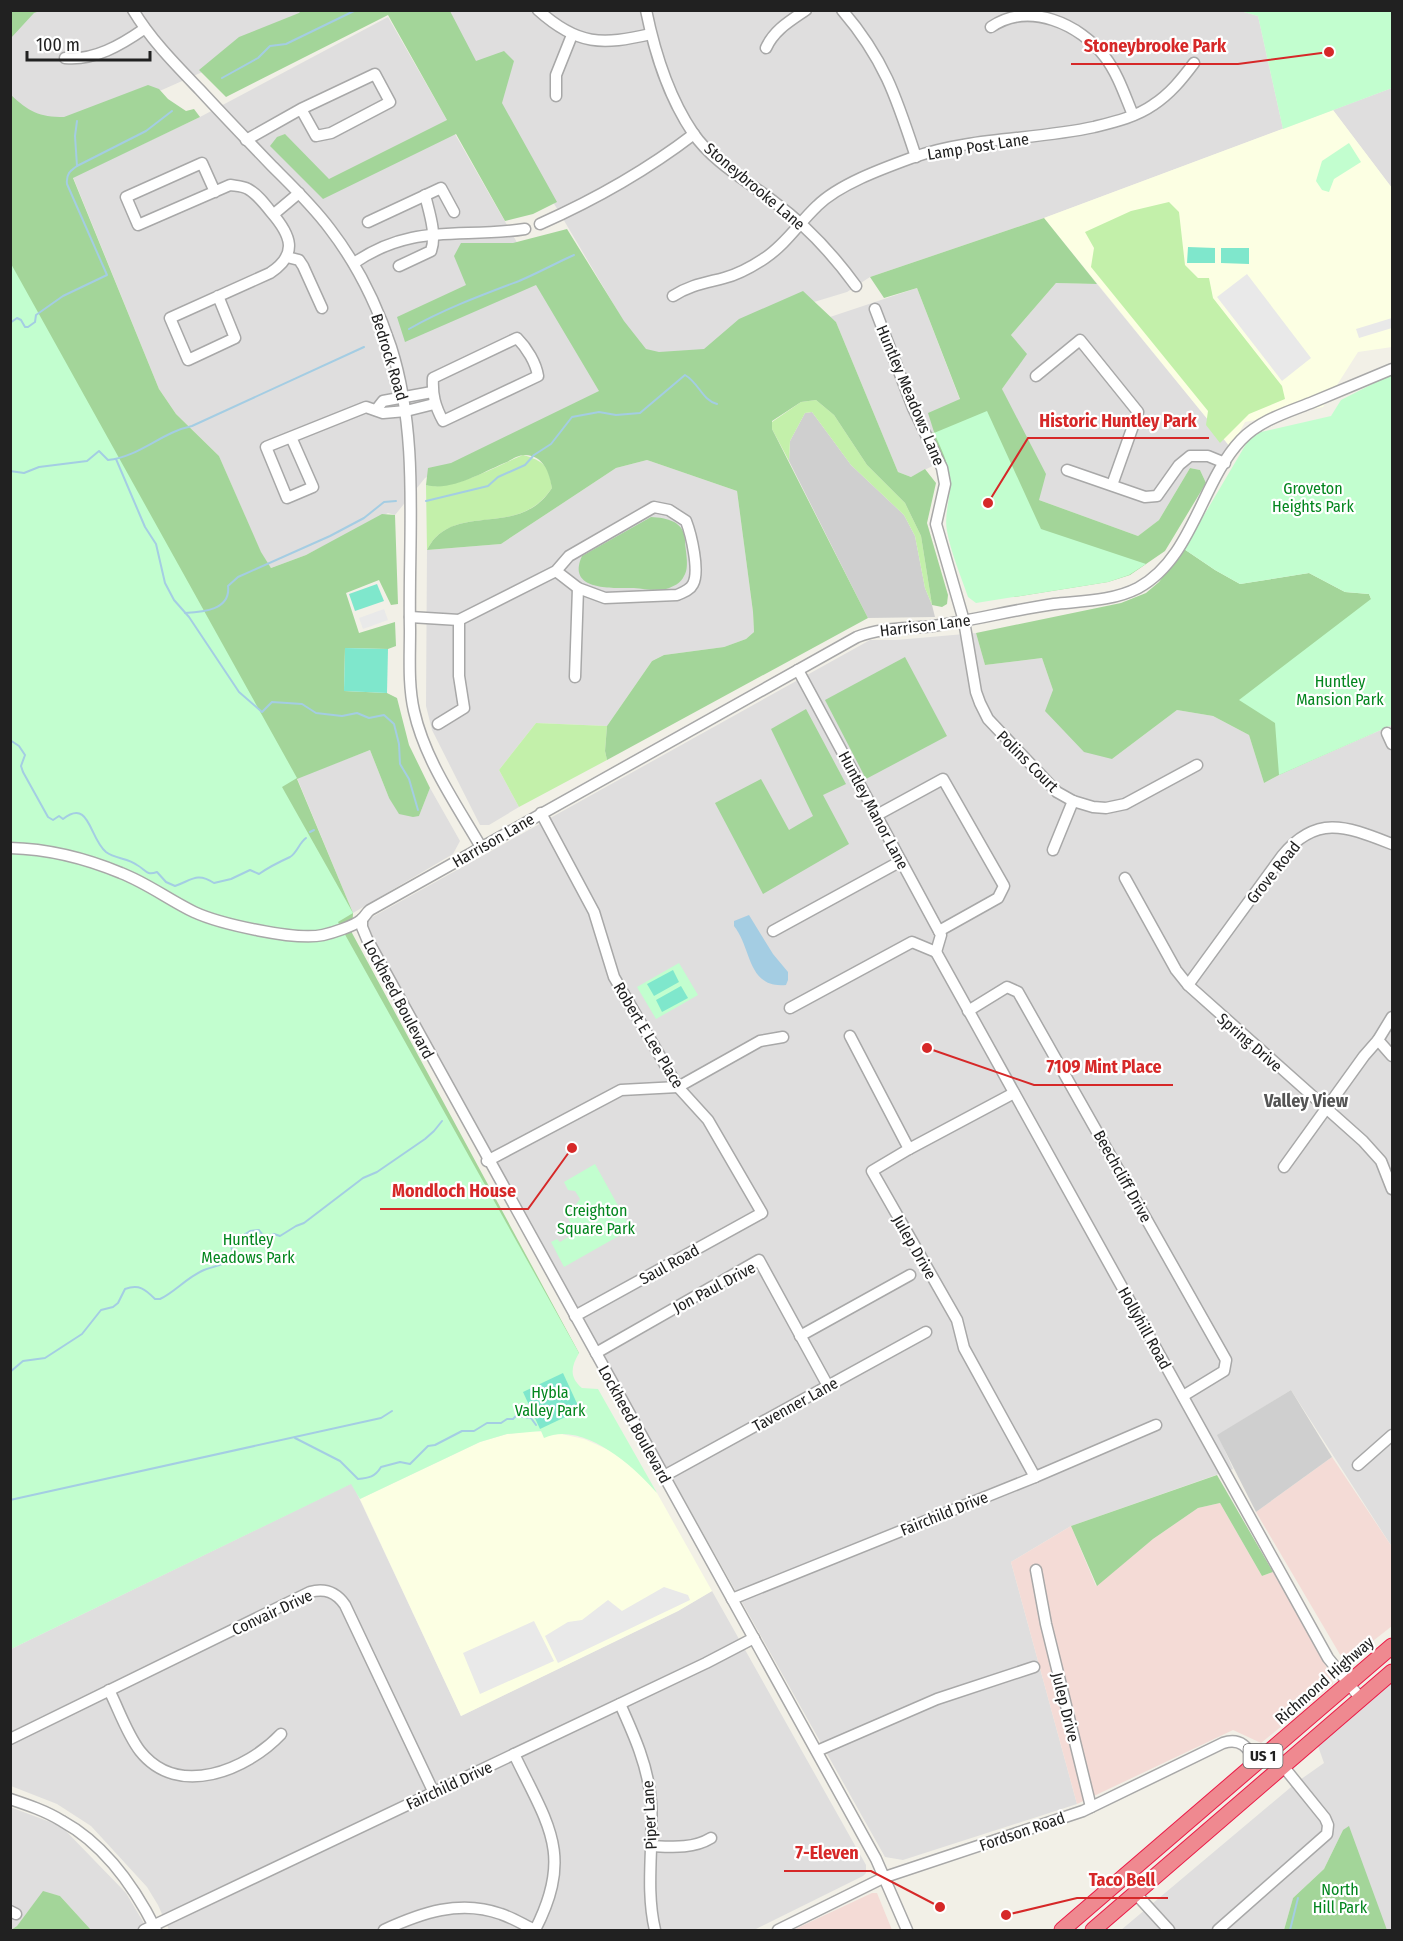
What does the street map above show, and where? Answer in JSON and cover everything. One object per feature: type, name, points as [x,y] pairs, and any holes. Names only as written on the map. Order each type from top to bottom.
[{"type":"highway","name":"Richmond Highway","points":[[1062,1930],[1392,1646]]},
{"type":"highway","name":"US 1","points":[[1094,1930],[1392,1672]]},
{"type":"street","name":"Bedrock Road","points":[[133,10],[144,29],[330,228],[354,263],[385,331],[406,411],[410,477],[411,695],[420,735],[429,756],[481,847]]},
{"type":"street","points":[[538,10],[572,35],[596,41],[611,42],[651,34]]},
{"type":"street","name":"Stoneybrooke Lane","points":[[646,10],[651,34],[668,86],[694,134],[727,167],[801,224],[829,252],[856,285]]},
{"type":"street","points":[[766,48],[778,30],[806,10]]},
{"type":"street","points":[[842,10],[866,41],[885,73],[895,95],[915,156]]},
{"type":"street","points":[[991,27],[1012,17],[1037,16],[1057,21],[1083,35],[1097,47],[1110,64],[1133,115]]},
{"type":"street","points":[[65,58],[79,60],[92,57],[128,40],[144,29]]},
{"type":"street","points":[[556,96],[556,75],[572,35]]},
{"type":"street","name":"Lamp Post Lane","points":[[674,296],[697,283],[724,278],[746,270],[774,251],[817,206],[839,191],[878,172],[915,156],[971,144],[1044,136],[1114,122],[1152,106],[1179,83],[1194,63]]},
{"type":"street","points":[[246,140],[301,109],[375,74],[390,102],[331,133],[316,135],[301,109]]},
{"type":"street","points":[[540,224],[640,171],[694,134]]},
{"type":"street","points":[[215,192],[202,163],[126,197],[138,225],[215,192],[230,185],[246,188],[259,197],[289,237],[287,257],[281,266],[270,273],[218,296],[170,318],[188,360],[235,338],[218,296]]},
{"type":"street","points":[[368,222],[441,188],[454,212]]},
{"type":"street","points":[[274,214],[298,193]]},
{"type":"street","points":[[399,266],[431,251],[434,244],[425,195]]},
{"type":"street","points":[[354,263],[389,244],[410,238],[433,234],[494,234],[525,229]]},
{"type":"street","points":[[287,257],[298,260],[303,266],[322,308]]},
{"type":"street","name":"Huntley Meadows Lane","points":[[875,309],[913,408],[942,468],[945,484],[936,524],[964,621]]},
{"type":"street","points":[[517,338],[537,368],[538,376],[535,379],[443,422],[434,404],[433,378],[517,338]]},
{"type":"street","points":[[1036,376],[1080,340],[1138,412],[1112,485]]},
{"type":"street","name":"Harrison Lane","points":[[10,848],[69,854],[130,877],[191,910],[227,923],[307,936],[331,933],[362,919],[370,910],[541,813],[867,633],[964,621],[1108,598],[1129,592],[1159,572],[1175,552],[1197,517],[1225,463],[1240,441],[1262,424],[1392,369]]},
{"type":"street","points":[[376,410],[383,401],[432,392]]},
{"type":"street","points":[[291,437],[313,487],[287,498],[266,447],[291,437],[366,407],[384,413],[406,411],[434,404]]},
{"type":"street","points":[[1067,470],[1144,496],[1157,496],[1179,465],[1190,456],[1208,456],[1225,463]]},
{"type":"street","points":[[410,617],[459,620],[556,571],[569,556],[654,507],[669,510],[686,521],[691,537],[696,575],[687,591],[677,595],[605,598],[578,588],[556,571]]},
{"type":"street","points":[[575,677],[578,588]]},
{"type":"street","points":[[438,724],[464,708],[459,676],[459,620]]},
{"type":"street","name":"Polins Court","points":[[964,621],[976,692],[982,708],[993,724],[1057,792],[1073,801],[1101,808],[1125,804],[1197,765]]},
{"type":"street","name":"Huntley Manor Lane","points":[[798,670],[939,931]]},
{"type":"street","points":[[1387,733],[1392,744]]},
{"type":"street","points":[[790,1008],[912,942],[936,952],[941,935],[939,931],[998,898],[1004,886],[943,779],[877,815]]},
{"type":"street","points":[[1053,850],[1073,801]]},
{"type":"street","name":"Robert E Lee Place","points":[[541,813],[594,912],[614,977],[678,1087],[708,1120],[762,1213]]},
{"type":"street","name":"Grove Road","points":[[1188,985],[1282,856],[1300,838],[1317,829],[1333,826],[1361,832],[1392,844]]},
{"type":"street","points":[[773,931],[901,861]]},
{"type":"street","name":"Spring Drive","points":[[1125,878],[1176,970],[1188,985],[1375,1154],[1384,1167],[1392,1189]]},
{"type":"street","name":"Lockheed Boulevard","points":[[362,919],[362,927],[367,939],[487,1161],[596,1353],[885,1877],[907,1930]]},
{"type":"street","name":"Hollyhill Road","points":[[936,952],[1328,1658],[1361,1699]]},
{"type":"street","name":"Beechcliff Drive","points":[[968,1011],[1007,987],[1018,992],[1226,1360],[1224,1371],[1183,1396]]},
{"type":"street","points":[[1284,1167],[1378,1040],[1392,1017]]},
{"type":"street","points":[[850,1036],[909,1149],[1014,1093]]},
{"type":"street","points":[[487,1161],[621,1090],[678,1087],[760,1041],[783,1037]]},
{"type":"street","points":[[1378,1040],[1392,1056]]},
{"type":"street","name":"Julep Drive","points":[[909,1149],[872,1171],[957,1320],[964,1348],[1035,1477]]},
{"type":"street","name":"Saul Road","points":[[575,1316],[762,1213]]},
{"type":"street","name":"Jon Paul Drive","points":[[596,1353],[759,1260],[828,1386]]},
{"type":"street","points":[[800,1336],[910,1275]]},
{"type":"street","name":"Tavenner Lane","points":[[664,1476],[926,1332]]},
{"type":"street","name":"Fairchild Drive","points":[[732,1599],[1035,1477],[1156,1425]]},
{"type":"street","points":[[1358,1465],[1392,1435]]},
{"type":"street","name":"Julep Drive","points":[[1036,1570],[1046,1624],[1091,1807]]},
{"type":"street","name":"Convair Drive","points":[[10,1739],[310,1592],[325,1590],[338,1597],[345,1605],[434,1792]]},
{"type":"street","name":"Fairchild Drive","points":[[151,1929],[754,1638]]},
{"type":"street","points":[[817,1751],[937,1699],[1034,1667]]},
{"type":"street","points":[[109,1690],[140,1751],[161,1769],[182,1776],[211,1775],[228,1768],[268,1748],[281,1734]]},
{"type":"street","name":"Piper Lane","points":[[620,1704],[635,1738],[647,1775],[651,1803],[650,1899],[655,1930]]},
{"type":"street","name":"Fordson Road","points":[[778,1930],[885,1877],[1091,1807],[1232,1740],[1247,1747],[1257,1761]]},
{"type":"street","points":[[384,1930],[427,1912],[456,1908],[497,1913],[535,1930],[552,1890],[555,1852],[546,1822],[514,1754]]},
{"type":"street","points":[[1218,1930],[1327,1834],[1328,1825],[1325,1818],[1283,1766]]},
{"type":"street","points":[[10,1799],[61,1820],[86,1837],[135,1891],[151,1929]]},
{"type":"street","points":[[651,1846],[686,1847],[711,1838]]},
{"type":"street","points":[[1136,1893],[1169,1930]]},
{"type":"shaded area","points":[[11,11],[340,11],[13,156],[11,148]]},
{"type":"shaded area","points":[[440,11],[1240,11],[1258,16],[1283,129],[1044,218],[870,277],[847,292],[741,324],[703,354],[643,354]]},
{"type":"shaded area","points":[[388,17],[602,391],[425,478],[395,515],[388,513],[306,555],[271,568],[261,553],[219,456],[176,414],[159,389],[73,177],[200,117]]},
{"type":"shaded area","points":[[1392,88],[1392,188],[1333,110]]},
{"type":"shaded area","points":[[1333,110],[1392,188],[1392,347],[1358,352],[1323,407],[1245,422],[1231,448],[1044,218]]},
{"type":"shaded area","points":[[1247,274],[1311,358],[1282,381],[1217,297]]},
{"type":"shaded area","points":[[1056,283],[1097,284],[1231,448],[1206,483],[1200,470],[1190,468],[1159,520],[1138,536],[1039,500],[1002,389],[1026,354],[1011,335]]},
{"type":"shaded area","points":[[917,288],[960,400],[946,459],[911,477],[898,472],[836,322],[830,317]]},
{"type":"shaded area","points":[[1392,318],[1392,328],[1359,338],[1356,329]]},
{"type":"shaded area","points":[[812,412],[851,465],[904,515],[915,536],[925,588],[935,617],[868,618],[789,461],[790,441],[805,413]]},
{"type":"shaded area","points":[[647,460],[737,491],[754,632],[746,639],[724,647],[664,655],[652,661],[607,726],[536,723],[499,770],[519,807],[489,825],[480,825],[432,730],[426,706],[427,550],[501,544],[616,468]]},
{"type":"shaded area","points":[[384,609],[388,620],[363,629],[359,618]]},
{"type":"shaded area","points":[[976,633],[985,665],[1042,658],[1053,690],[1112,759],[1177,710],[1213,716],[1249,735],[1264,783],[1392,725],[1392,1547],[1291,1390],[1218,1435],[1233,1469],[1071,1526],[1011,1562],[1077,1804],[903,1860],[885,1857],[401,995],[367,920],[870,640]]},
{"type":"shaded area","points":[[370,750],[389,798],[419,816],[430,788],[460,841],[453,854],[353,913],[297,778]]},
{"type":"shaded area","points":[[1291,1390],[1332,1457],[1256,1512],[1217,1435]]},
{"type":"shaded area","points":[[533,1431],[584,1439],[611,1451],[638,1472],[657,1493],[712,1591],[678,1611],[461,1716],[360,1499],[480,1442],[507,1434]]},
{"type":"shaded area","points":[[1332,1457],[1392,1547],[1392,1626],[1345,1663],[1256,1512]]},
{"type":"shaded area","points":[[352,1483],[461,1716],[678,1611],[712,1591],[866,1865],[866,1873],[754,1930],[169,1930],[147,1887],[91,1826],[57,1804],[11,1786],[11,1649]]},
{"type":"shaded area","points":[[1220,1503],[1262,1576],[1273,1572],[1328,1670],[1333,1684],[1261,1743],[1233,1730],[1077,1804],[1011,1562],[1071,1526],[1096,1586],[1153,1539],[1198,1508]]},
{"type":"shaded area","points":[[664,1587],[688,1595],[690,1600],[558,1663],[545,1636],[568,1622],[582,1620],[608,1600],[622,1611]]},
{"type":"shaded area","points":[[534,1621],[554,1661],[480,1694],[463,1653]]},
{"type":"shaded area","points":[[1392,1679],[1392,1930],[1387,1930],[1343,1830],[1324,1869],[1293,1898],[1284,1930],[1121,1930],[1297,1782],[1324,1763],[1318,1746]]},
{"type":"shaded area","points":[[10,1807],[61,1826],[126,1893],[148,1930],[91,1930],[60,1896],[43,1892],[17,1926],[11,1930]]},
{"type":"shaded area","points":[[872,1893],[877,1893],[892,1930],[793,1930]]},
{"type":"green space","points":[[11,10],[40,11],[34,13],[11,38]]},
{"type":"green space","points":[[301,11],[450,11],[476,61],[504,51],[514,61],[502,103],[557,202],[533,214],[505,221],[456,134],[323,199],[270,146],[277,137],[285,134],[329,179],[447,120],[388,15],[226,97],[199,70],[239,37]]},
{"type":"green space","points":[[1240,11],[1392,11],[1392,88],[1283,129],[1258,16]]},
{"type":"green space","name":"Huntley Meadows Park","points":[[148,85],[159,89],[168,99],[186,111],[194,109],[200,117],[73,178],[159,389],[176,414],[219,456],[261,552],[271,568],[306,555],[382,514],[395,515],[398,604],[391,605],[379,580],[346,593],[359,633],[395,622],[396,646],[388,649],[345,648],[344,691],[387,693],[397,698],[409,745],[430,788],[419,816],[399,814],[389,798],[370,750],[297,779],[353,913],[352,933],[579,1353],[10,1649],[10,94],[35,112],[64,117]]},
{"type":"green space","points":[[1349,143],[1361,162],[1334,179],[1329,192],[1322,190],[1316,181],[1322,161]]},
{"type":"green space","points":[[1169,202],[1179,212],[1185,265],[1198,278],[1209,278],[1213,298],[1282,386],[1285,399],[1249,414],[1220,443],[1206,425],[1208,411],[1091,267],[1094,248],[1085,232],[1131,211]]},
{"type":"green space","points":[[1044,218],[1097,284],[1056,283],[1011,335],[1027,354],[1002,389],[1046,474],[1039,500],[1138,536],[1159,520],[1190,468],[1200,470],[1206,483],[1165,551],[1130,575],[1108,582],[1014,597],[951,464],[946,468],[931,433],[934,432],[928,413],[960,399],[917,288],[884,298],[870,277]]},
{"type":"green space","points":[[567,229],[624,321],[646,349],[659,352],[704,349],[739,319],[803,291],[836,322],[898,472],[911,477],[925,469],[936,483],[927,523],[948,595],[947,604],[942,607],[932,605],[921,536],[905,503],[867,465],[834,415],[816,400],[801,402],[772,421],[772,429],[868,618],[607,760],[605,751],[607,726],[652,661],[664,655],[724,647],[746,639],[754,632],[737,491],[647,460],[616,468],[501,544],[427,550],[435,538],[462,523],[525,512],[539,503],[552,488],[547,471],[541,462],[537,458],[525,455],[468,480],[446,486],[426,485],[428,468],[451,463],[599,391],[536,285],[405,342],[397,317],[466,285],[454,256],[461,243],[513,243]]},
{"type":"green space","points":[[1188,247],[1215,248],[1215,263],[1187,263]]},
{"type":"green space","points":[[1221,248],[1249,248],[1249,264],[1221,263]]},
{"type":"green space","name":"Huntley Meadows Park","points":[[10,262],[297,778],[282,787],[353,913],[338,922],[579,1353],[573,1367],[575,1380],[582,1388],[598,1389],[657,1493],[635,1470],[590,1440],[574,1435],[559,1434],[544,1438],[541,1431],[507,1434],[480,1442],[360,1499],[351,1484],[11,1649]]},
{"type":"green space","name":"Groveton Heights Park","points":[[1392,374],[1392,725],[1279,775],[1275,723],[1239,700],[1371,599],[1369,594],[1345,592],[1309,573],[1240,584],[1184,549],[1249,439],[1261,432],[1331,416],[1341,400]]},
{"type":"green space","points":[[816,400],[834,415],[867,465],[905,503],[921,536],[932,605],[925,588],[915,536],[904,515],[851,465],[812,412],[805,413],[790,441],[789,461],[772,429],[772,422],[801,402]]},
{"type":"green space","points":[[987,411],[1041,529],[1146,564],[1129,575],[1108,582],[976,603],[968,597],[947,531],[950,478],[945,458],[934,433]]},
{"type":"green space","points":[[523,455],[541,462],[549,474],[552,488],[539,503],[525,512],[462,523],[435,538],[427,550],[426,485],[449,485],[462,481]]},
{"type":"green space","points":[[651,517],[674,522],[682,529],[687,568],[679,583],[662,590],[614,588],[594,585],[586,582],[580,576],[579,567],[582,556]]},
{"type":"green space","name":"Huntley Mansion Park","points":[[1184,549],[1240,584],[1309,573],[1345,592],[1369,594],[1375,608],[1373,733],[1264,783],[1249,735],[1213,716],[1177,710],[1112,759],[1084,752],[1045,711],[1053,690],[1042,658],[985,665],[976,633],[1121,603],[1146,593],[1159,582]]},
{"type":"green space","points":[[377,584],[384,601],[355,611],[349,594]]},
{"type":"green space","points":[[345,648],[388,649],[387,693],[344,691]]},
{"type":"green space","points":[[905,657],[947,736],[866,779],[825,700]]},
{"type":"green space","points":[[806,709],[846,784],[823,795],[849,844],[763,894],[715,803],[761,779],[789,830],[813,816],[771,729]]},
{"type":"green space","points":[[536,723],[607,726],[605,751],[607,760],[519,807],[499,770]]},
{"type":"green space","points":[[679,963],[698,995],[656,1019],[637,987]]},
{"type":"green space","points":[[673,970],[679,982],[654,996],[647,984]]},
{"type":"green space","points":[[681,986],[688,998],[662,1012],[656,1000]]},
{"type":"green space","name":"Creighton Square Park","points":[[595,1164],[631,1229],[564,1267],[551,1242],[557,1239],[560,1242],[575,1233],[567,1216],[580,1199],[575,1191],[568,1190],[564,1182]]},
{"type":"green space","name":"Hybla Valley Park","points":[[563,1373],[580,1410],[540,1429],[523,1392]]},
{"type":"green space","points":[[1217,1475],[1273,1572],[1262,1576],[1220,1503],[1198,1508],[1153,1539],[1097,1586],[1071,1526]]},
{"type":"green space","name":"North Hill Park","points":[[1349,1826],[1387,1930],[1284,1930],[1293,1898],[1324,1869],[1343,1830]]},
{"type":"green space","points":[[43,1891],[60,1896],[91,1930],[11,1930],[17,1926]]},
{"type":"water","points":[[749,915],[773,954],[788,972],[786,985],[773,985],[764,981],[752,965],[734,926],[734,921]]},
{"type":"waterway","points":[[222,78],[258,58],[270,46],[286,44],[356,10]]},
{"type":"waterway","points":[[10,323],[17,318],[25,327],[28,327],[35,322],[36,315],[63,296],[107,275],[67,184],[68,175],[77,166],[146,131],[172,111]]},
{"type":"waterway","points":[[77,121],[75,136],[77,166]]},
{"type":"waterway","points":[[409,329],[449,309],[519,281],[574,255]]},
{"type":"waterway","points":[[10,471],[24,473],[39,467],[87,461],[99,451],[108,460],[119,458],[364,347]]},
{"type":"waterway","points":[[426,501],[488,486],[498,477],[525,465],[534,455],[551,444],[572,417],[599,412],[616,415],[640,413],[685,375],[708,399],[717,404]]},
{"type":"waterway","points":[[116,459],[145,527],[156,544],[165,583],[174,600],[189,617],[239,692],[262,712],[272,702],[302,704],[316,713],[342,716],[357,713],[369,718],[384,715],[394,724],[399,744],[400,764],[409,779],[418,810]]},
{"type":"waterway","points":[[185,613],[200,612],[220,605],[228,594],[228,586],[238,577],[330,536],[364,518],[384,502],[396,501]]},
{"type":"waterway","points":[[10,740],[19,746],[25,755],[21,766],[23,772],[48,817],[53,820],[59,816],[63,819],[79,813],[88,822],[100,846],[106,852],[133,863],[148,873],[157,872],[166,882],[175,886],[199,878],[214,883],[231,879],[250,870],[259,874],[292,855],[306,838]]},
{"type":"waterway","points":[[310,832],[314,830]]},
{"type":"waterway","points":[[10,1372],[23,1361],[45,1358],[82,1334],[101,1310],[118,1303],[125,1289],[138,1287],[155,1299],[160,1299],[198,1273],[224,1264],[235,1257],[230,1244],[250,1231],[259,1230],[265,1238],[274,1234],[280,1236],[304,1223],[363,1178],[377,1172],[425,1139],[442,1121]]},
{"type":"waterway","points":[[10,1500],[381,1418],[392,1411]]},
{"type":"waterway","points":[[295,1438],[340,1461],[358,1479],[371,1476],[381,1467],[400,1462],[410,1464],[428,1446],[435,1445],[462,1431],[474,1431],[487,1423],[501,1423],[516,1416],[531,1418],[536,1425]]},
{"type":"waterway","points":[[1290,1930],[1298,1898]]},
{"type":"place","name":"Stoneybrooke Park","points":[[1329,52]]},
{"type":"place","name":"Historic Huntley Park","points":[[988,503]]},
{"type":"place","name":"7109 Mint Place","points":[[927,1048]]},
{"type":"place","name":"Mondloch House","points":[[572,1148]]},
{"type":"place","name":"7-Eleven","points":[[940,1907]]},
{"type":"place","name":"Taco Bell","points":[[1006,1915]]},
{"type":"district","name":"Valley View","points":[[1306,1101]]}]
